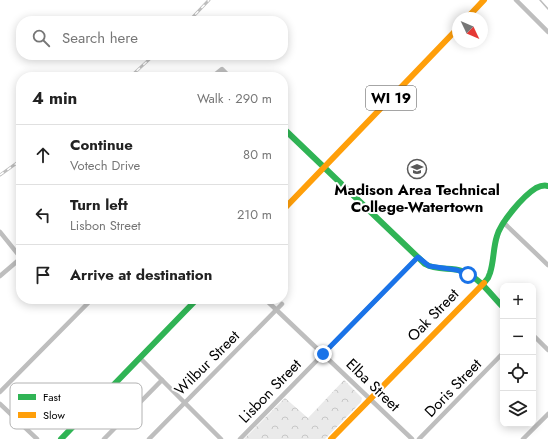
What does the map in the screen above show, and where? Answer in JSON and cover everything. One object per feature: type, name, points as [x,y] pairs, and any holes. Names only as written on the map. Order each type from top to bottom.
[{"type":"street","points":[[473,12],[484,0]]},
{"type":"street","points":[[516,0],[548,32]]},
{"type":"street","name":"WI 19","points":[[288,205],[452,34]]},
{"type":"street","points":[[288,133],[323,168],[429,266],[463,272],[475,279],[480,286],[500,304]]},
{"type":"street","name":"Oak Street","points":[[331,439],[480,286],[491,273],[497,234],[503,222],[532,192],[541,186],[548,186]]},
{"type":"street","points":[[503,222],[548,265]]},
{"type":"street","points":[[0,232],[16,252]]},
{"type":"street","name":"Lisbon Street","points":[[240,439],[418,257]]},
{"type":"street","points":[[0,276],[16,262]]},
{"type":"street","points":[[0,392],[87,304]]},
{"type":"street","points":[[115,383],[192,304]]},
{"type":"street","name":"Elba Street","points":[[270,304],[412,439]]},
{"type":"street","name":"Wilbur Street","points":[[149,439],[282,304]]},
{"type":"street","points":[[536,338],[548,350]]},
{"type":"street","name":"Doris Street","points":[[419,439],[501,355]]},
{"type":"street","points":[[140,358],[221,439]]},
{"type":"street","points":[[142,400],[162,380]]},
{"type":"street","points":[[0,404],[10,413]]},
{"type":"street","points":[[523,439],[548,414]]},
{"type":"street","points":[[26,429],[37,439]]},
{"type":"street","points":[[60,439],[70,429]]},
{"type":"street","points":[[104,439],[114,429]]},
{"type":"green space","points":[[344,380],[362,398],[361,402],[325,439],[244,439],[285,398],[308,418]]},
{"type":"waterway","points":[[540,0],[548,9]]},
{"type":"railway","points":[[194,16],[209,0]]},
{"type":"railway","points":[[135,72],[149,60]]},
{"type":"railway","points":[[0,175],[16,164]]},
{"type":"traffic: fast","points":[[288,133],[425,264],[434,267],[462,271],[474,277],[500,304]]},
{"type":"traffic: fast","points":[[484,283],[490,273],[499,230],[513,210],[525,197],[536,188],[548,186]]},
{"type":"traffic: fast","points":[[115,383],[192,304]]},
{"type":"traffic: fast","points":[[61,439],[71,429]]},
{"type":"traffic: slow","points":[[473,12],[484,0]]},
{"type":"traffic: slow","points":[[288,205],[452,34]]},
{"type":"traffic: slow","points":[[331,439],[484,283]]},
{"type":"place","name":"Madison Area Technical College-Watertown","points":[[417,169]]},
{"type":"route","points":[[323,354],[418,257],[429,266],[457,270],[468,275]]}]
